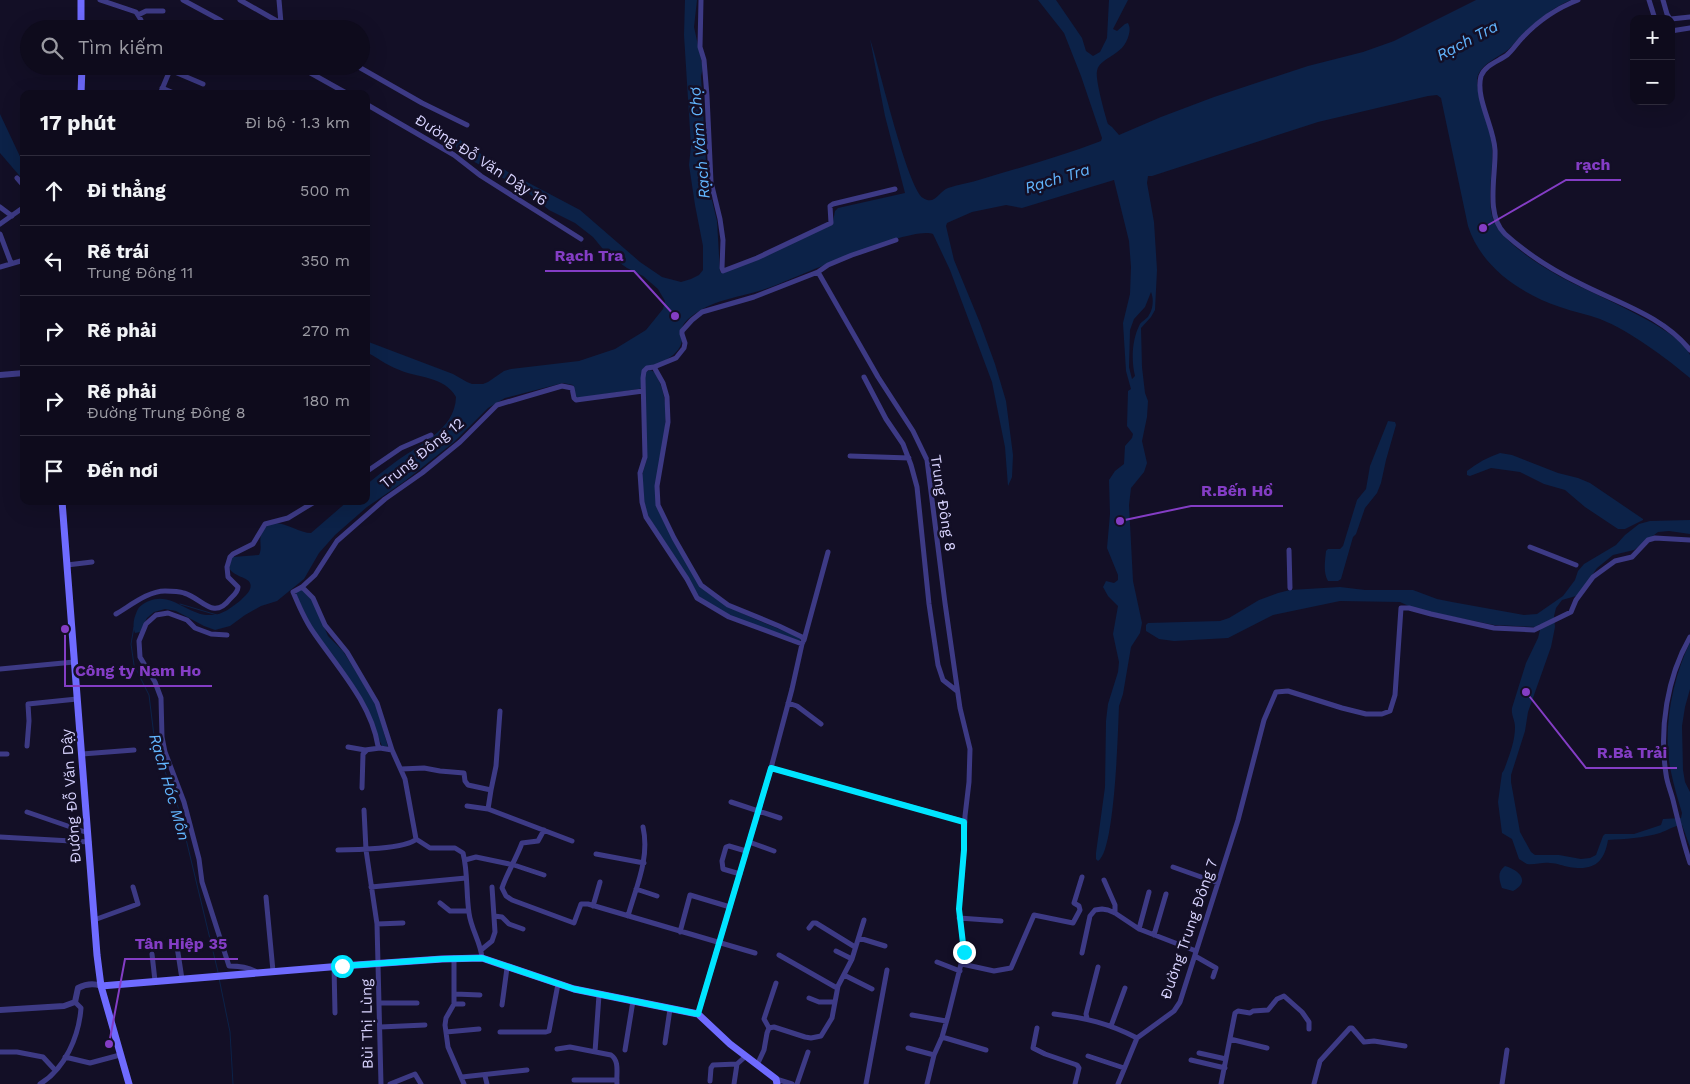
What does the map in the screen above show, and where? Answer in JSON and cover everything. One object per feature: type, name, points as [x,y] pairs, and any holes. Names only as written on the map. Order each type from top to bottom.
[{"type":"main road","points":[[81,0],[81,20]]},
{"type":"main road","points":[[81,90],[82,75]]},
{"type":"main road","name":"Đường Đỗ Văn Dậy","points":[[62,505],[97,955],[101,986],[128,1084]]},
{"type":"main road","points":[[101,986],[334,966],[454,958],[482,958],[507,968],[599,995],[698,1014],[730,1044],[777,1081]]},
{"type":"street","points":[[100,0],[136,12],[141,20]]},
{"type":"street","points":[[183,0],[220,20]]},
{"type":"street","points":[[240,0],[275,20]]},
{"type":"street","points":[[279,0],[280,20]]},
{"type":"street","points":[[701,0],[700,47],[704,60],[707,96],[711,182],[723,240],[723,271],[757,258],[831,223],[830,206],[833,204],[895,189]]},
{"type":"street","points":[[1578,0],[1554,11],[1523,37],[1507,55],[1485,69],[1481,75],[1480,91],[1495,150],[1493,207],[1496,221],[1504,233],[1537,258],[1581,285],[1632,307],[1674,334],[1690,350]]},
{"type":"street","points":[[1649,0],[1654,15]]},
{"type":"street","points":[[1663,0],[1668,15]]},
{"type":"street","points":[[138,15],[146,11],[163,11]]},
{"type":"street","points":[[1675,19],[1690,17]]},
{"type":"street","points":[[1675,30],[1690,28]]},
{"type":"street","points":[[370,73],[422,103],[467,125]]},
{"type":"street","points":[[161,90],[166,75]]},
{"type":"street","points":[[185,75],[203,84]]},
{"type":"street","points":[[314,75],[341,90]]},
{"type":"street","name":"Đường Đỗ Văn Dậy 16","points":[[370,106],[454,155],[481,176],[581,239]]},
{"type":"street","points":[[17,178],[20,181]]},
{"type":"street","points":[[0,207],[12,216]]},
{"type":"street","points":[[0,224],[20,210]]},
{"type":"street","points":[[0,234],[11,263]]},
{"type":"street","points":[[803,642],[729,617],[697,598],[687,579],[646,517],[642,502],[640,480],[645,457],[644,371],[647,368],[670,361],[680,353],[685,344],[682,331],[702,312],[754,297],[818,272],[828,265],[852,255],[896,240]]},
{"type":"street","points":[[0,267],[20,261]]},
{"type":"street","name":"Trung Đông 8","points":[[818,272],[878,377],[913,431],[927,460],[944,603],[960,708],[970,749],[959,918],[964,952],[942,1037],[934,1055],[927,1084]]},
{"type":"street","points":[[654,367],[663,383],[667,398],[668,422],[657,486],[658,505],[674,538],[701,586],[728,606],[802,637],[803,642]]},
{"type":"street","points":[[0,375],[20,374]]},
{"type":"street","points":[[864,377],[886,419],[903,444],[909,458],[917,487],[929,604],[938,664],[944,680],[958,691]]},
{"type":"street","name":"Trung Đông 12","points":[[302,587],[316,575],[337,541],[385,499],[422,473],[460,442],[497,405],[562,386],[572,388],[576,400],[643,391]]},
{"type":"street","points":[[370,469],[401,448],[431,435]]},
{"type":"street","points":[[850,456],[909,458]]},
{"type":"street","points":[[116,614],[155,592],[164,591],[185,593],[212,608],[218,609],[224,606],[238,590],[238,587],[228,577],[227,573],[230,557],[253,544],[265,524],[288,518],[308,505]]},
{"type":"street","name":"Đường Trung Đông 7","points":[[1137,1038],[1174,1011],[1180,1002],[1238,820],[1264,720],[1276,692],[1288,691],[1366,714],[1382,714],[1390,711],[1395,695],[1402,608],[1494,628],[1534,630],[1571,612],[1576,600],[1593,577],[1615,561],[1632,558],[1648,540],[1655,538],[1690,540]]},
{"type":"street","points":[[1530,547],[1576,565]]},
{"type":"street","points":[[1289,550],[1290,588]]},
{"type":"street","points":[[698,1014],[771,768],[828,552]]},
{"type":"street","points":[[67,565],[92,562]]},
{"type":"street","points":[[380,748],[360,699],[313,632],[302,611],[293,592],[302,587],[313,598],[325,625],[347,652],[377,703],[392,750],[405,779],[416,839],[430,848],[456,848],[462,851],[465,860],[468,911],[482,958]]},
{"type":"street","points":[[227,635],[211,634],[195,628],[187,620],[168,613],[156,616],[146,624],[142,633],[139,641],[140,657],[155,682],[161,698],[162,737],[165,752],[184,802],[199,859],[202,882],[229,966],[247,968],[259,973]]},
{"type":"street","points":[[1690,637],[1675,673],[1663,735],[1666,778],[1690,863]]},
{"type":"street","points":[[0,669],[74,662]]},
{"type":"street","points":[[27,746],[30,721],[28,704],[77,700]]},
{"type":"street","points":[[788,703],[797,706],[821,724]]},
{"type":"street","points":[[488,810],[496,766],[500,711]]},
{"type":"street","points":[[348,746],[367,750],[380,748],[392,750]]},
{"type":"street","points":[[82,754],[134,750]]},
{"type":"street","points":[[362,788],[363,754],[367,750]]},
{"type":"street","points":[[0,754],[7,754]]},
{"type":"street","points":[[401,769],[424,768],[464,773],[465,781],[468,784],[491,790]]},
{"type":"street","points":[[771,768],[964,822]]},
{"type":"street","points":[[731,802],[780,818]]},
{"type":"street","points":[[467,806],[488,810],[572,841]]},
{"type":"street","name":"Bùi Thị Lùng","points":[[364,810],[366,850],[377,924],[381,1084]]},
{"type":"street","points":[[27,812],[88,833]]},
{"type":"street","points":[[628,916],[644,863],[646,838],[644,827]]},
{"type":"street","points":[[544,830],[538,841],[522,844],[514,865],[506,876],[502,888],[506,896],[512,900],[564,921],[574,923],[581,904],[593,906],[755,953]]},
{"type":"street","points":[[0,837],[89,842]]},
{"type":"street","points":[[338,850],[366,850],[412,843],[416,839]]},
{"type":"street","points":[[749,842],[774,851]]},
{"type":"street","points":[[740,874],[723,868],[722,862],[726,848],[729,846],[746,851]]},
{"type":"street","points":[[596,854],[644,863]]},
{"type":"street","points":[[465,860],[476,857],[514,865],[544,875]]},
{"type":"street","points":[[1173,867],[1218,882]]},
{"type":"street","points":[[962,964],[994,971],[1011,968],[1034,915],[1073,924],[1080,908],[1074,903],[1082,877]]},
{"type":"street","points":[[371,887],[466,878]]},
{"type":"street","points":[[1104,880],[1115,905],[1115,913]]},
{"type":"street","points":[[593,906],[600,882]]},
{"type":"street","points":[[94,920],[138,904],[133,887]]},
{"type":"street","points":[[481,950],[492,941],[495,932],[492,887]]},
{"type":"street","points":[[636,889],[657,896]]},
{"type":"street","points":[[1139,929],[1149,892]]},
{"type":"street","points":[[680,932],[690,894],[730,907]]},
{"type":"street","points":[[1154,935],[1166,894]]},
{"type":"street","points":[[266,897],[273,971]]},
{"type":"street","points":[[440,902],[450,911],[468,911]]},
{"type":"street","points":[[1082,953],[1090,916],[1095,910],[1108,910],[1139,929],[1195,954],[1216,968],[1213,977]]},
{"type":"street","points":[[494,916],[502,916],[509,924],[523,929]]},
{"type":"street","points":[[959,918],[1001,921]]},
{"type":"street","points":[[770,1028],[774,1027],[805,1037],[816,1038],[821,1036],[832,1018],[837,988],[852,959],[864,920]]},
{"type":"street","points":[[377,924],[403,923]]},
{"type":"street","points":[[809,928],[813,923],[816,923],[855,948]]},
{"type":"street","points":[[859,938],[885,946]]},
{"type":"street","points":[[176,940],[182,979]]},
{"type":"street","points":[[836,951],[852,959]]},
{"type":"street","points":[[152,954],[155,981]]},
{"type":"street","points":[[779,955],[837,988]]},
{"type":"street","points":[[454,958],[454,1004],[446,1018],[446,1032],[448,1047],[464,1084]]},
{"type":"street","points":[[937,962],[960,971]]},
{"type":"street","points":[[334,966],[335,1013]]},
{"type":"street","points":[[1087,1018],[1086,1014],[1098,967]]},
{"type":"street","points":[[502,1005],[507,968]]},
{"type":"street","points":[[866,1084],[887,970]]},
{"type":"street","points":[[844,975],[872,989]]},
{"type":"street","points":[[770,1028],[764,1019],[776,983]]},
{"type":"street","points":[[75,1002],[78,988],[94,984],[101,986]]},
{"type":"street","points":[[500,1032],[548,1031],[558,984]]},
{"type":"street","points":[[1111,1026],[1125,988]]},
{"type":"street","points":[[455,994],[480,995]]},
{"type":"street","points":[[595,1052],[599,995]]},
{"type":"street","points":[[1221,1084],[1235,1013],[1238,1011],[1250,1013],[1268,1010],[1277,999],[1284,996],[1302,1012],[1309,1022],[1309,1029]]},
{"type":"street","points":[[809,998],[819,1002],[834,1002]]},
{"type":"street","points":[[625,1050],[633,1001]]},
{"type":"street","points":[[0,1010],[64,1006],[75,1002]]},
{"type":"street","points":[[40,1084],[47,1082],[65,1057],[80,1024],[80,1008],[75,1002]]},
{"type":"street","points":[[380,1003],[417,1003]]},
{"type":"street","points":[[454,1004],[463,1004]]},
{"type":"street","points":[[666,1043],[670,1009]]},
{"type":"street","points":[[1054,1014],[1087,1018],[1137,1038],[1118,1084]]},
{"type":"street","points":[[912,1015],[946,1021]]},
{"type":"street","points":[[380,1027],[425,1025]]},
{"type":"street","points":[[757,1065],[764,1050],[767,1033],[770,1028]]},
{"type":"street","points":[[1037,1028],[1033,1048],[1077,1065],[1079,1068],[1075,1084]]},
{"type":"street","points":[[1314,1084],[1320,1061],[1350,1028],[1364,1042],[1374,1041],[1405,1046]]},
{"type":"street","points":[[446,1032],[478,1029]]},
{"type":"street","points":[[942,1037],[986,1050]]},
{"type":"street","points":[[1230,1039],[1266,1048]]},
{"type":"street","points":[[557,1049],[570,1047],[611,1055],[616,1058],[617,1082],[574,1080]]},
{"type":"street","points":[[908,1048],[934,1055]]},
{"type":"street","points":[[1502,1084],[1507,1050]]},
{"type":"street","points":[[0,1052],[16,1052],[42,1057],[55,1070]]},
{"type":"street","points":[[797,1084],[808,1052]]},
{"type":"street","points":[[1199,1053],[1226,1059]]},
{"type":"street","points":[[65,1057],[90,1063],[120,1055]]},
{"type":"street","points":[[710,1081],[713,1065],[737,1064],[746,1056]]},
{"type":"street","points":[[1088,1056],[1124,1068]]},
{"type":"street","points":[[1191,1060],[1224,1068]]},
{"type":"street","points":[[734,1084],[737,1064]]},
{"type":"street","points":[[462,1078],[527,1070]]},
{"type":"street","points":[[390,1084],[414,1074],[421,1084]]},
{"type":"street","points":[[485,1076],[487,1084]]},
{"type":"street","points":[[777,1081],[792,1084]]},
{"type":"water","name":"Rạch Tra","points":[[685,0],[697,0],[694,27],[703,68],[701,76],[706,162],[709,188],[717,221],[720,272],[723,273],[833,221],[835,211],[838,208],[905,193],[885,116],[870,39],[909,172],[916,189],[923,198],[931,200],[948,188],[1072,152],[1101,141],[1102,138],[1081,76],[1064,33],[1038,0],[1056,0],[1082,38],[1086,51],[1093,56],[1100,52],[1107,38],[1109,0],[1128,0],[1113,29],[1117,31],[1128,23],[1130,31],[1126,42],[1099,66],[1097,71],[1099,89],[1108,124],[1119,135],[1214,97],[1308,66],[1363,52],[1394,41],[1476,0],[1571,0],[1539,20],[1509,49],[1484,67],[1478,75],[1480,99],[1492,145],[1491,212],[1499,230],[1527,256],[1559,276],[1631,311],[1670,334],[1683,345],[1690,355],[1690,378],[1658,353],[1623,330],[1600,319],[1565,309],[1531,295],[1504,277],[1482,254],[1468,226],[1441,98],[1437,95],[1318,122],[1148,176],[1147,183],[1154,222],[1157,270],[1155,310],[1141,328],[1142,367],[1145,393],[1148,401],[1142,441],[1147,463],[1144,472],[1131,488],[1129,505],[1133,581],[1142,623],[1140,633],[1131,647],[1123,694],[1119,706],[1112,814],[1104,853],[1098,861],[1096,853],[1105,787],[1106,721],[1108,704],[1118,672],[1119,662],[1113,634],[1118,606],[1108,596],[1103,587],[1106,581],[1114,583],[1118,580],[1118,575],[1107,548],[1110,514],[1109,480],[1115,471],[1124,464],[1125,446],[1133,434],[1127,426],[1128,391],[1131,389],[1126,371],[1123,323],[1130,294],[1131,267],[1129,241],[1114,180],[1022,208],[1006,205],[972,212],[947,223],[946,226],[954,260],[980,323],[1006,401],[1013,455],[1012,477],[1008,486],[1005,447],[992,382],[950,270],[933,234],[921,233],[879,244],[771,287],[704,308],[683,325],[680,347],[672,356],[643,369],[641,388],[639,389],[578,398],[575,397],[573,385],[563,383],[505,398],[488,408],[454,442],[405,481],[370,505],[370,482],[442,428],[454,409],[456,397],[451,390],[438,381],[405,372],[370,354],[370,343],[453,374],[472,384],[483,384],[504,371],[511,369],[579,361],[615,349],[646,330],[663,309],[665,301],[658,289],[643,276],[627,268],[607,254],[593,237],[575,223],[549,210],[526,191],[464,156],[456,146],[457,138],[508,172],[580,210],[640,262],[662,277],[681,282],[699,275],[703,270],[703,246],[689,165],[691,146],[684,35]],"holes":[[[1151,292],[1153,304],[1150,313],[1140,324],[1135,336],[1133,356],[1135,376],[1132,379],[1129,367],[1130,330],[1134,319],[1145,307]]]},
{"type":"water","points":[[0,114],[20,156],[20,176],[0,153]]},
{"type":"water","points":[[650,370],[658,377],[664,395],[666,410],[666,425],[656,498],[668,527],[701,587],[736,610],[801,638],[800,641],[730,617],[697,595],[647,514],[642,475],[647,459],[644,379],[646,372]]},
{"type":"water","points":[[1388,421],[1395,422],[1396,425],[1381,483],[1377,493],[1365,508],[1356,534],[1353,537],[1341,579],[1338,581],[1328,581],[1325,571],[1326,551],[1328,549],[1340,549],[1343,546],[1357,500],[1366,489],[1370,466]]},
{"type":"water","points":[[1500,453],[1512,455],[1590,483],[1643,520],[1625,529],[1618,529],[1585,507],[1565,490],[1544,484],[1520,472],[1491,468],[1470,476],[1467,475],[1467,471],[1475,465]]},
{"type":"water","name":"Rạch Tra","points":[[343,505],[370,505],[335,535],[319,553],[304,579],[277,601],[261,606],[230,626],[215,630],[176,611],[165,609],[154,612],[147,618],[140,632],[135,633],[134,622],[138,609],[149,601],[165,599],[195,612],[215,615],[231,608],[241,600],[250,590],[251,586],[247,579],[234,573],[229,568],[232,557],[259,555],[262,532],[271,523],[278,523],[311,533]]},
{"type":"water","points":[[1690,520],[1690,534],[1669,531],[1658,532],[1634,550],[1613,555],[1597,568],[1576,596],[1562,600],[1556,608],[1551,647],[1528,712],[1525,731],[1511,775],[1511,782],[1520,832],[1531,852],[1535,855],[1590,858],[1596,855],[1605,834],[1634,834],[1661,825],[1663,819],[1681,818],[1682,813],[1668,756],[1668,723],[1678,673],[1690,642],[1690,689],[1682,726],[1683,770],[1685,782],[1690,792],[1690,847],[1682,825],[1647,836],[1608,840],[1600,860],[1596,864],[1585,868],[1553,863],[1527,864],[1519,859],[1512,839],[1502,833],[1498,802],[1502,773],[1514,738],[1515,727],[1512,708],[1526,663],[1538,638],[1540,624],[1536,627],[1494,625],[1415,609],[1400,602],[1340,601],[1273,615],[1228,638],[1174,641],[1159,639],[1146,631],[1148,623],[1220,621],[1229,618],[1259,600],[1290,590],[1340,587],[1365,590],[1413,590],[1437,599],[1452,602],[1524,615],[1537,614],[1563,596],[1584,564],[1616,545],[1639,524],[1650,521]]},
{"type":"water","points":[[301,588],[311,596],[328,636],[343,651],[375,702],[388,747],[382,746],[357,690],[314,631],[296,595],[296,592]]},
{"type":"water","points":[[1505,866],[1515,870],[1521,876],[1521,883],[1513,891],[1502,888],[1501,885],[1500,873]]},
{"type":"waterway","name":"Rạch Hóc Môn","points":[[180,604],[217,615]]},
{"type":"waterway","name":"Rạch Hóc Môn","points":[[134,627],[131,644],[134,665],[149,695],[155,744],[179,810],[218,972]]},
{"type":"waterway","name":"Rạch Hóc Môn","points":[[219,978],[230,1032],[233,1084]]},
{"type":"place","name":"rạch","points":[[1483,228]]},
{"type":"place","name":"Rạch Tra","points":[[675,316]]},
{"type":"place","name":"R.Bến Hồ","points":[[1120,521]]},
{"type":"place","name":"Công ty Nam Ho","points":[[65,629]]},
{"type":"place","name":"R.Bà Trải","points":[[1526,692]]},
{"type":"place","name":"Tân Hiệp 35","points":[[109,1044]]},
{"type":"route","points":[[342,966],[454,958],[482,958],[574,989],[698,1014],[771,768],[964,822],[964,850],[959,909],[964,952]]},
{"type":"water label","name":"Rạch Vàm Chợ","points":[[699,143]]}]
